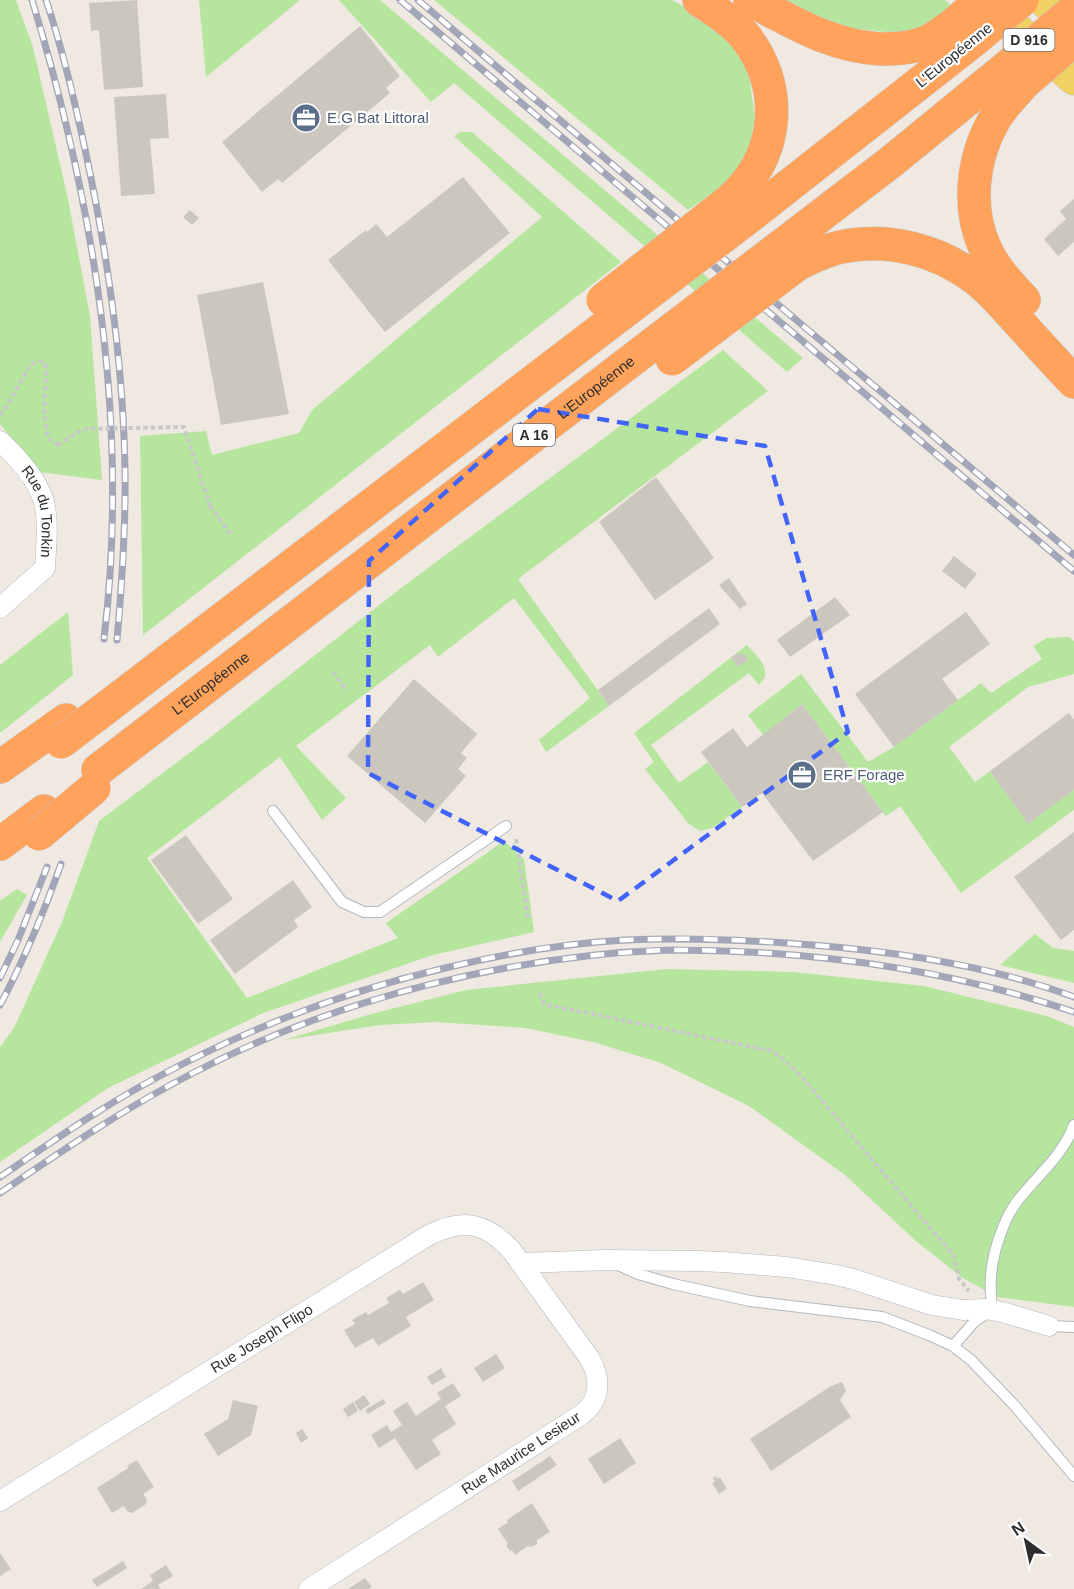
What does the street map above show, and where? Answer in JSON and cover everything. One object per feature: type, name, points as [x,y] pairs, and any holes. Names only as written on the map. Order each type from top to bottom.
[{"type":"highway","points":[[699,0],[728,20],[750,44],[765,74],[771,98],[771,123],[767,145],[763,157],[744,187],[737,210]]},
{"type":"highway","points":[[750,0],[825,38],[871,48],[897,49],[919,45],[938,36],[963,32],[983,0]]},
{"type":"highway","name":"L'Européenne","points":[[0,789],[63,731],[256,593],[385,495],[611,308],[963,32],[1022,0]]},
{"type":"highway","name":"L'Européenne","points":[[42,822],[282,629],[414,527],[663,351],[788,256],[892,161],[1016,74],[1074,10]]},
{"type":"highway","points":[[1074,40],[1016,74],[983,144],[976,168],[973,192],[975,213],[985,247],[1004,278],[1074,354]]},
{"type":"highway","points":[[788,256],[854,245],[882,244],[911,248],[939,257],[966,272],[988,289],[1074,382]]},
{"type":"highway","points":[[0,767],[63,731]]},
{"type":"highway","points":[[0,844],[42,822]]},
{"type":"highway","points":[[0,867],[42,822]]},
{"type":"main road","name":"D 916","points":[[983,0],[1074,80]]},
{"type":"main road","name":"D 916","points":[[1043,0],[1074,27]]},
{"type":"street","name":"Rue du Tonkin","points":[[0,441],[17,458],[40,492],[44,502],[46,524],[45,568],[0,608]]},
{"type":"street","name":"Rue Joseph Flipo","points":[[0,1501],[439,1230],[461,1225],[472,1225],[489,1230],[505,1243],[521,1263]]},
{"type":"street","points":[[521,1263],[606,1260],[723,1262],[804,1269],[869,1284],[932,1305],[963,1310],[1002,1312],[1049,1326]]},
{"type":"street","name":"Rue Maurice Lesieur","points":[[309,1589],[589,1409],[594,1401],[598,1384],[595,1367],[521,1263]]},
{"type":"lane","points":[[273,811],[342,902],[364,912],[380,912],[506,826]]},
{"type":"lane","points":[[953,1346],[988,1310],[991,1276],[1000,1233],[1017,1201],[1054,1160],[1070,1136],[1074,1125]]},
{"type":"lane","points":[[606,1260],[638,1274],[750,1301],[882,1317],[953,1346],[971,1360],[1016,1406],[1074,1476]]},
{"type":"lane","points":[[1049,1326],[1074,1327]]},
{"type":"path","points":[[0,415],[29,367],[41,361],[46,368],[45,425],[48,437],[57,445],[83,429],[184,427],[210,506],[232,536]]},
{"type":"path","points":[[333,672],[347,691]]},
{"type":"path","points":[[516,839],[528,919]]},
{"type":"path","points":[[540,993],[544,1004],[772,1051],[802,1077],[954,1256],[959,1279],[988,1310]]},
{"type":"highlighted area","points":[[538,409],[765,446],[848,732],[618,901],[368,773],[369,561]]},
{"type":"green space","points":[[0,0],[16,0],[33,47],[68,199],[90,316],[102,480],[39,472],[0,424]]},
{"type":"green space","points":[[199,0],[300,0],[206,77]]},
{"type":"green space","points":[[339,0],[380,0],[803,358],[787,372],[454,83],[431,102]]},
{"type":"green space","points":[[434,0],[672,0],[713,22],[742,52],[749,75],[755,117],[749,149],[736,176],[688,210]]},
{"type":"green space","points":[[781,0],[945,0],[951,5],[921,30],[887,32],[857,29],[820,20]]},
{"type":"green space","points":[[461,132],[472,132],[621,262],[143,635],[140,436],[206,431],[212,455],[299,433],[312,410],[542,217],[454,136]]},
{"type":"green space","points":[[723,350],[768,391],[518,579],[609,706],[546,752],[539,740],[590,698],[514,598],[438,657],[430,645],[296,746],[346,798],[322,820],[280,757],[147,858],[247,998],[398,938],[386,923],[504,841],[524,859],[534,932],[433,955],[263,1013],[108,1088],[0,1162],[0,1047],[14,1028],[62,922],[99,821],[401,588]]},
{"type":"green space","points":[[68,612],[73,675],[0,733],[0,665]]},
{"type":"green space","points":[[1069,637],[1074,641],[1074,674],[1028,687],[949,747],[975,782],[990,771],[1028,823],[1074,790],[1074,810],[961,893],[900,806],[886,816],[802,704],[763,735],[748,715],[801,674],[868,762],[894,747],[981,683],[991,693],[1042,659],[1033,646],[1047,638]]},
{"type":"green space","points":[[747,645],[760,659],[764,668],[765,676],[759,685],[749,673],[651,745],[679,783],[708,762],[742,807],[712,828],[700,831],[689,824],[645,769],[654,762],[634,733]]},
{"type":"green space","points":[[17,889],[27,895],[0,942],[0,901]]},
{"type":"green space","points":[[1035,934],[1053,948],[1074,951],[1074,983],[1000,965]]},
{"type":"green space","points":[[667,969],[793,972],[924,986],[1047,1016],[1074,1027],[1074,1307],[997,1297],[963,1278],[916,1241],[845,1175],[749,1106],[661,1063],[593,1042],[525,1028],[436,1022],[380,1025],[284,1040],[371,1014],[466,990]]},
{"type":"building","points":[[137,0],[143,87],[104,90],[99,30],[91,31],[89,3]]},
{"type":"building","name":"E.G Bat Littoral","points":[[360,26],[400,76],[386,88],[390,93],[282,183],[278,179],[262,192],[222,142]]},
{"type":"building","points":[[166,94],[169,138],[150,139],[155,194],[121,196],[114,97]]},
{"type":"building","points":[[463,177],[510,233],[385,332],[328,260],[376,224],[387,237]]},
{"type":"building","points":[[1074,199],[1074,242],[1058,256],[1044,239],[1066,219],[1060,211]]},
{"type":"building","points":[[190,210],[199,218],[192,225],[183,217]]},
{"type":"building","points":[[263,282],[289,414],[221,425],[197,295]]},
{"type":"building","points":[[656,477],[714,558],[655,600],[599,522]]},
{"type":"building","points":[[954,556],[977,574],[965,589],[942,571]]},
{"type":"building","points":[[729,578],[747,604],[740,609],[719,585]]},
{"type":"building","points":[[835,597],[850,615],[790,657],[777,640]]},
{"type":"building","points":[[709,608],[720,624],[609,706],[598,690]]},
{"type":"building","points":[[966,612],[990,644],[942,679],[958,700],[894,747],[855,694]]},
{"type":"building","points":[[739,653],[745,654],[748,660],[738,667],[731,657]]},
{"type":"building","points":[[414,679],[477,734],[461,753],[467,758],[458,769],[466,776],[425,823],[347,756]]},
{"type":"building","name":"ERF Forage","points":[[802,704],[883,812],[813,861],[762,793],[742,807],[701,752],[733,728],[747,747]]},
{"type":"building","points":[[1069,713],[1074,720],[1074,790],[1028,824],[990,771]]},
{"type":"building","points":[[1074,832],[1074,930],[1061,940],[1014,877]]},
{"type":"building","points":[[186,835],[233,899],[198,924],[151,860]]},
{"type":"building","points":[[293,880],[312,907],[294,920],[298,927],[235,974],[210,940]]},
{"type":"building","points":[[423,1282],[434,1300],[406,1317],[411,1326],[378,1346],[373,1338],[355,1348],[344,1330],[355,1324],[352,1320],[366,1312],[368,1315],[389,1303],[386,1298],[400,1290],[403,1294]]},
{"type":"building","points":[[496,1354],[505,1368],[483,1382],[474,1368]]},
{"type":"building","points":[[441,1368],[446,1377],[432,1385],[427,1377]]},
{"type":"building","points":[[842,1382],[846,1391],[840,1400],[851,1417],[771,1471],[750,1439],[831,1386]]},
{"type":"building","points":[[453,1383],[461,1396],[445,1406],[456,1424],[432,1440],[441,1454],[416,1470],[395,1438],[379,1448],[371,1435],[387,1425],[391,1432],[402,1425],[393,1411],[407,1402],[416,1416],[441,1399],[437,1393]]},
{"type":"building","points":[[364,1395],[370,1404],[360,1411],[354,1402]]},
{"type":"building","points":[[383,1399],[386,1403],[368,1414],[365,1410]]},
{"type":"building","points":[[233,1400],[258,1406],[251,1435],[218,1456],[204,1434],[228,1419]]},
{"type":"building","points":[[353,1402],[358,1411],[348,1417],[343,1409]]},
{"type":"building","points":[[302,1429],[308,1438],[301,1443],[296,1433]]},
{"type":"building","points":[[620,1438],[636,1463],[604,1484],[588,1459]]},
{"type":"building","points":[[550,1456],[557,1465],[518,1491],[512,1481]]},
{"type":"building","points":[[137,1460],[154,1487],[143,1494],[147,1500],[146,1504],[132,1513],[128,1512],[124,1506],[112,1513],[97,1488]]},
{"type":"building","points":[[716,1476],[717,1479],[720,1477],[727,1489],[719,1494],[712,1483]]},
{"type":"building","points":[[532,1503],[550,1532],[537,1540],[537,1544],[528,1546],[515,1555],[506,1545],[508,1544],[498,1529]]},
{"type":"building","points":[[0,1553],[11,1569],[0,1576]]},
{"type":"building","points":[[123,1561],[127,1568],[97,1587],[92,1580]]},
{"type":"building","points":[[166,1565],[173,1576],[158,1585],[161,1589],[141,1589],[153,1581],[150,1575]]},
{"type":"building","points":[[365,1578],[372,1587],[369,1589],[348,1589]]},
{"type":"railway","points":[[32,0],[73,157],[89,236],[101,316],[109,397],[113,477],[111,558],[104,639]]},
{"type":"railway","points":[[46,0],[68,76],[86,154],[101,232],[118,350],[124,429],[125,490],[117,640]]},
{"type":"railway","points":[[400,0],[1074,571]]},
{"type":"railway","points":[[418,0],[1074,555]]},
{"type":"railway","points":[[0,1005],[33,936],[61,864]]},
{"type":"railway","points":[[0,978],[47,867]]},
{"type":"railway","points":[[0,1177],[134,1090],[260,1028],[369,988],[467,963],[534,950],[602,941],[649,939],[719,939],[812,945],[945,962],[1011,977],[1074,997]]},
{"type":"railway","points":[[0,1193],[143,1100],[248,1047],[305,1023],[364,1003],[425,986],[548,961],[670,950],[806,956],[884,966],[961,980],[1074,1012]]},
{"type":"place","name":"E.G Bat Littoral","points":[[306,118]]},
{"type":"place","name":"ERF Forage","points":[[802,775]]}]
